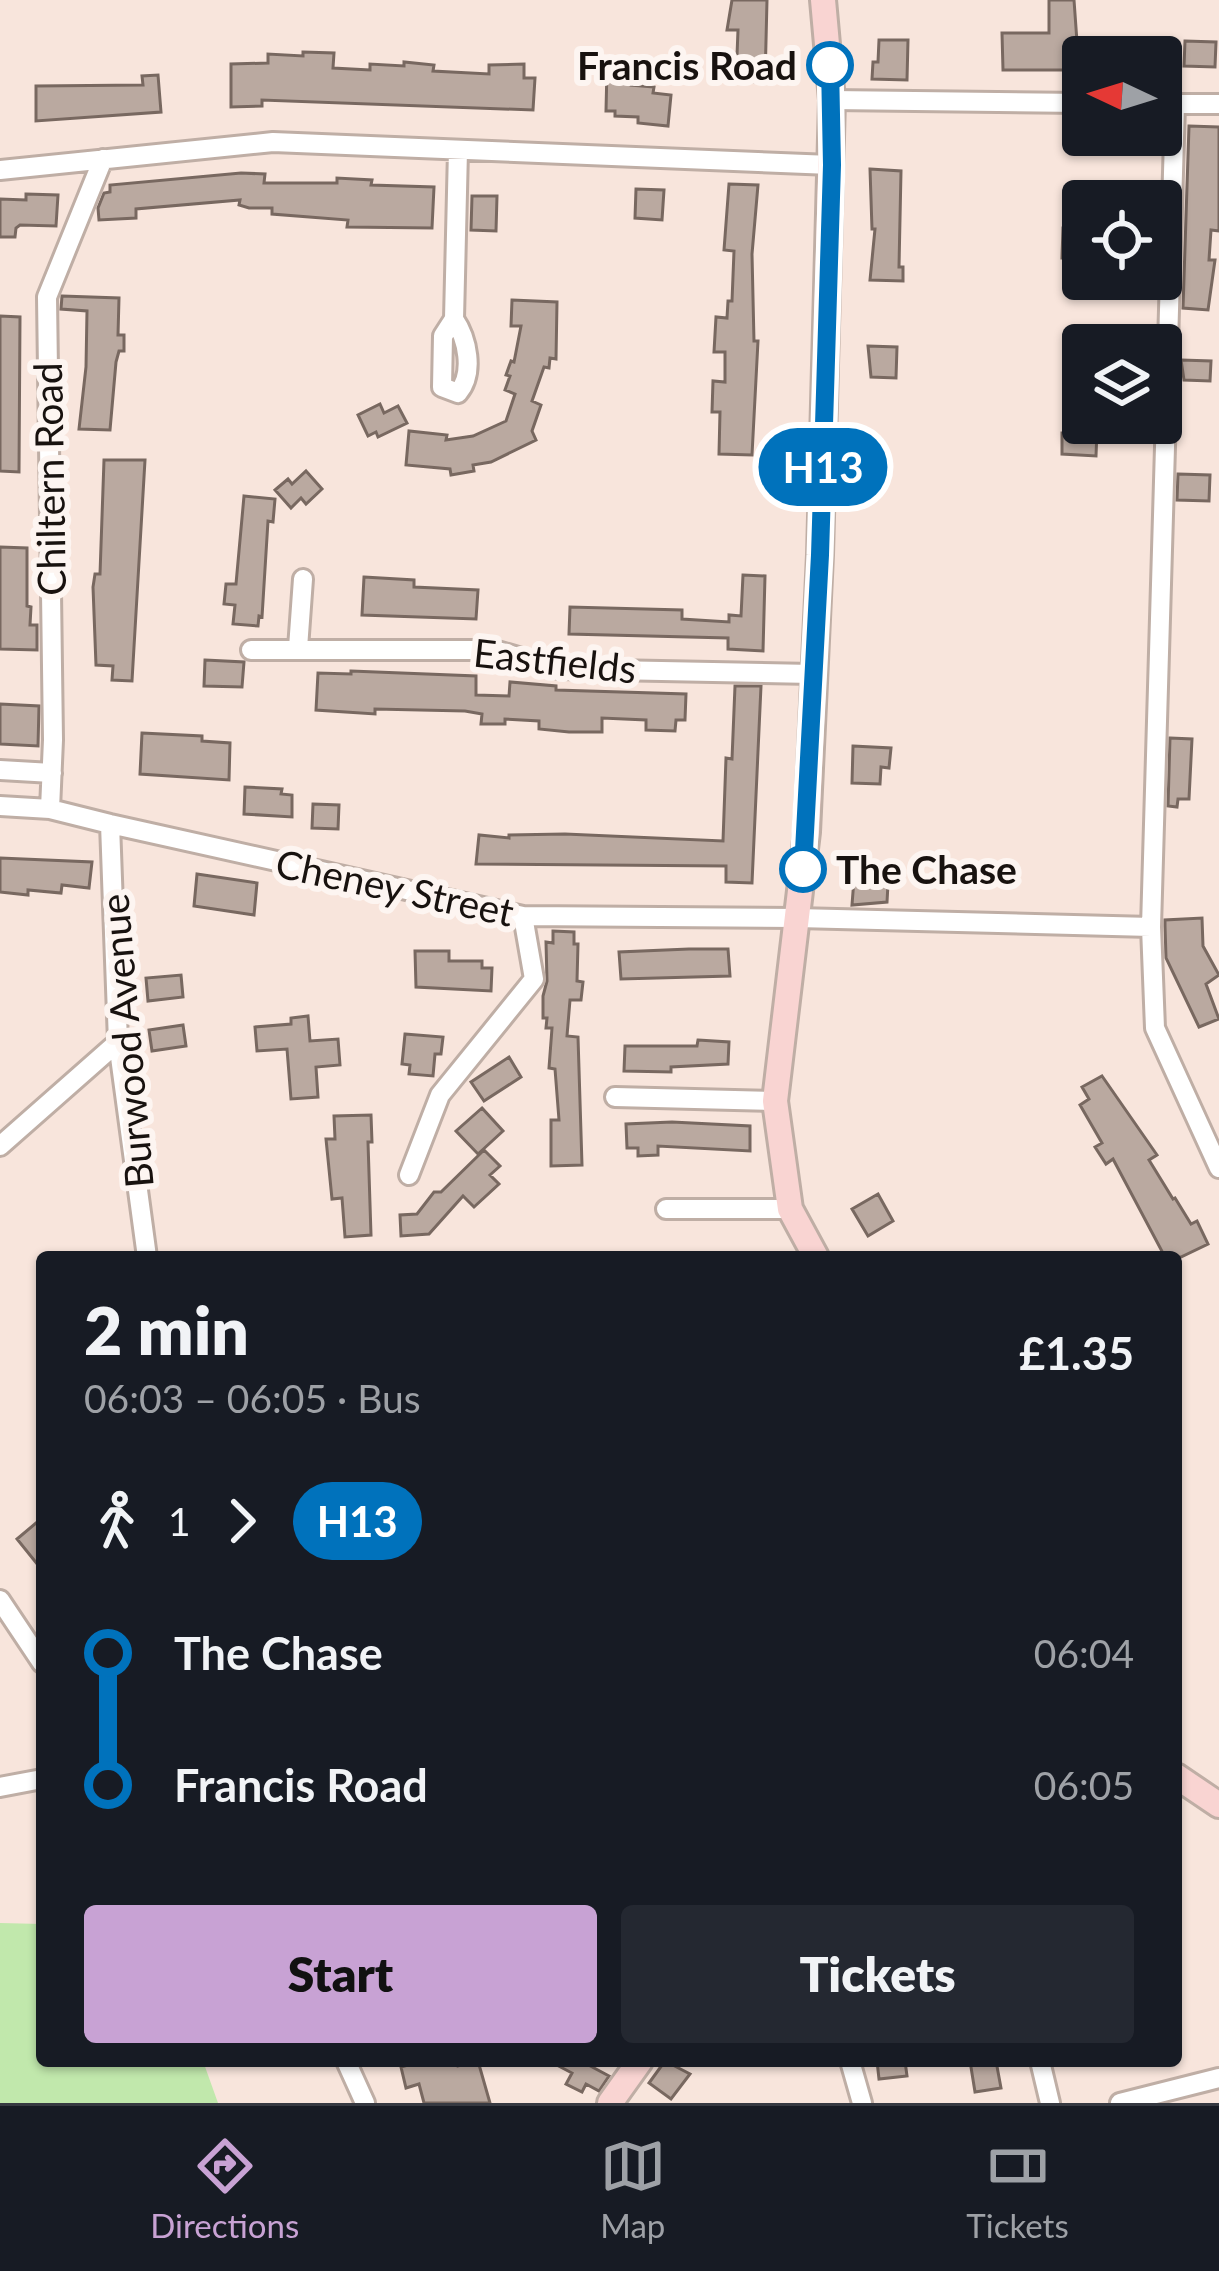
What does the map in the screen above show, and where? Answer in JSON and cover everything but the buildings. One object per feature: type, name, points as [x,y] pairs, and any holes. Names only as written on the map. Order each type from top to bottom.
[{"type":"street","points":[[813,1251],[790,1209],[775,1101],[807,832],[820,555],[832,165],[824,0]]},
{"type":"street","points":[[832,100],[1062,103]]},
{"type":"street","points":[[1182,104],[1219,104]]},
{"type":"street","points":[[0,170],[273,142],[832,165]]},
{"type":"street","points":[[454,319],[458,150]]},
{"type":"street","points":[[1167,156],[1150,927],[1155,1028],[1219,1168]]},
{"type":"street","name":"Chiltern Road","points":[[50,809],[47,297],[103,159]]},
{"type":"street","points":[[298,648],[302,579]]},
{"type":"street","name":"Eastfields","points":[[250,650],[494,650],[559,669],[813,674]]},
{"type":"street","points":[[0,770],[52,773]]},
{"type":"street","name":"Cheney Street","points":[[0,806],[50,809],[523,916],[797,918]]},
{"type":"street","name":"Burwood Avenue","points":[[110,824],[118,1042],[146,1251]]},
{"type":"street","points":[[410,1175],[440,1094],[534,979],[523,916]]},
{"type":"street","points":[[797,918],[1150,927]]},
{"type":"street","points":[[0,1146],[118,1042]]},
{"type":"street","points":[[615,1096],[775,1101]]},
{"type":"street","points":[[665,1209],[790,1209]]},
{"type":"street","points":[[0,1600],[36,1656]]},
{"type":"street","points":[[0,1787],[36,1780]]},
{"type":"street","points":[[1182,1780],[1219,1804]]},
{"type":"street","points":[[349,2067],[365,2103]]},
{"type":"street","points":[[610,2103],[636,2067]]},
{"type":"street","points":[[852,2067],[862,2103]]},
{"type":"street","points":[[1041,2067],[1050,2103]]},
{"type":"street","points":[[1120,2103],[1219,2078]]},
{"type":"green space","points":[[0,1923],[36,1924],[36,2067],[205,2067],[218,2103],[0,2103]]},
{"type":"bus line","name":"H13","points":[[803,869],[820,555],[832,165],[830,65]]},
{"type":"place","name":"Francis Road","points":[[830,65]]},
{"type":"place","name":"The Chase","points":[[803,869]]}]
